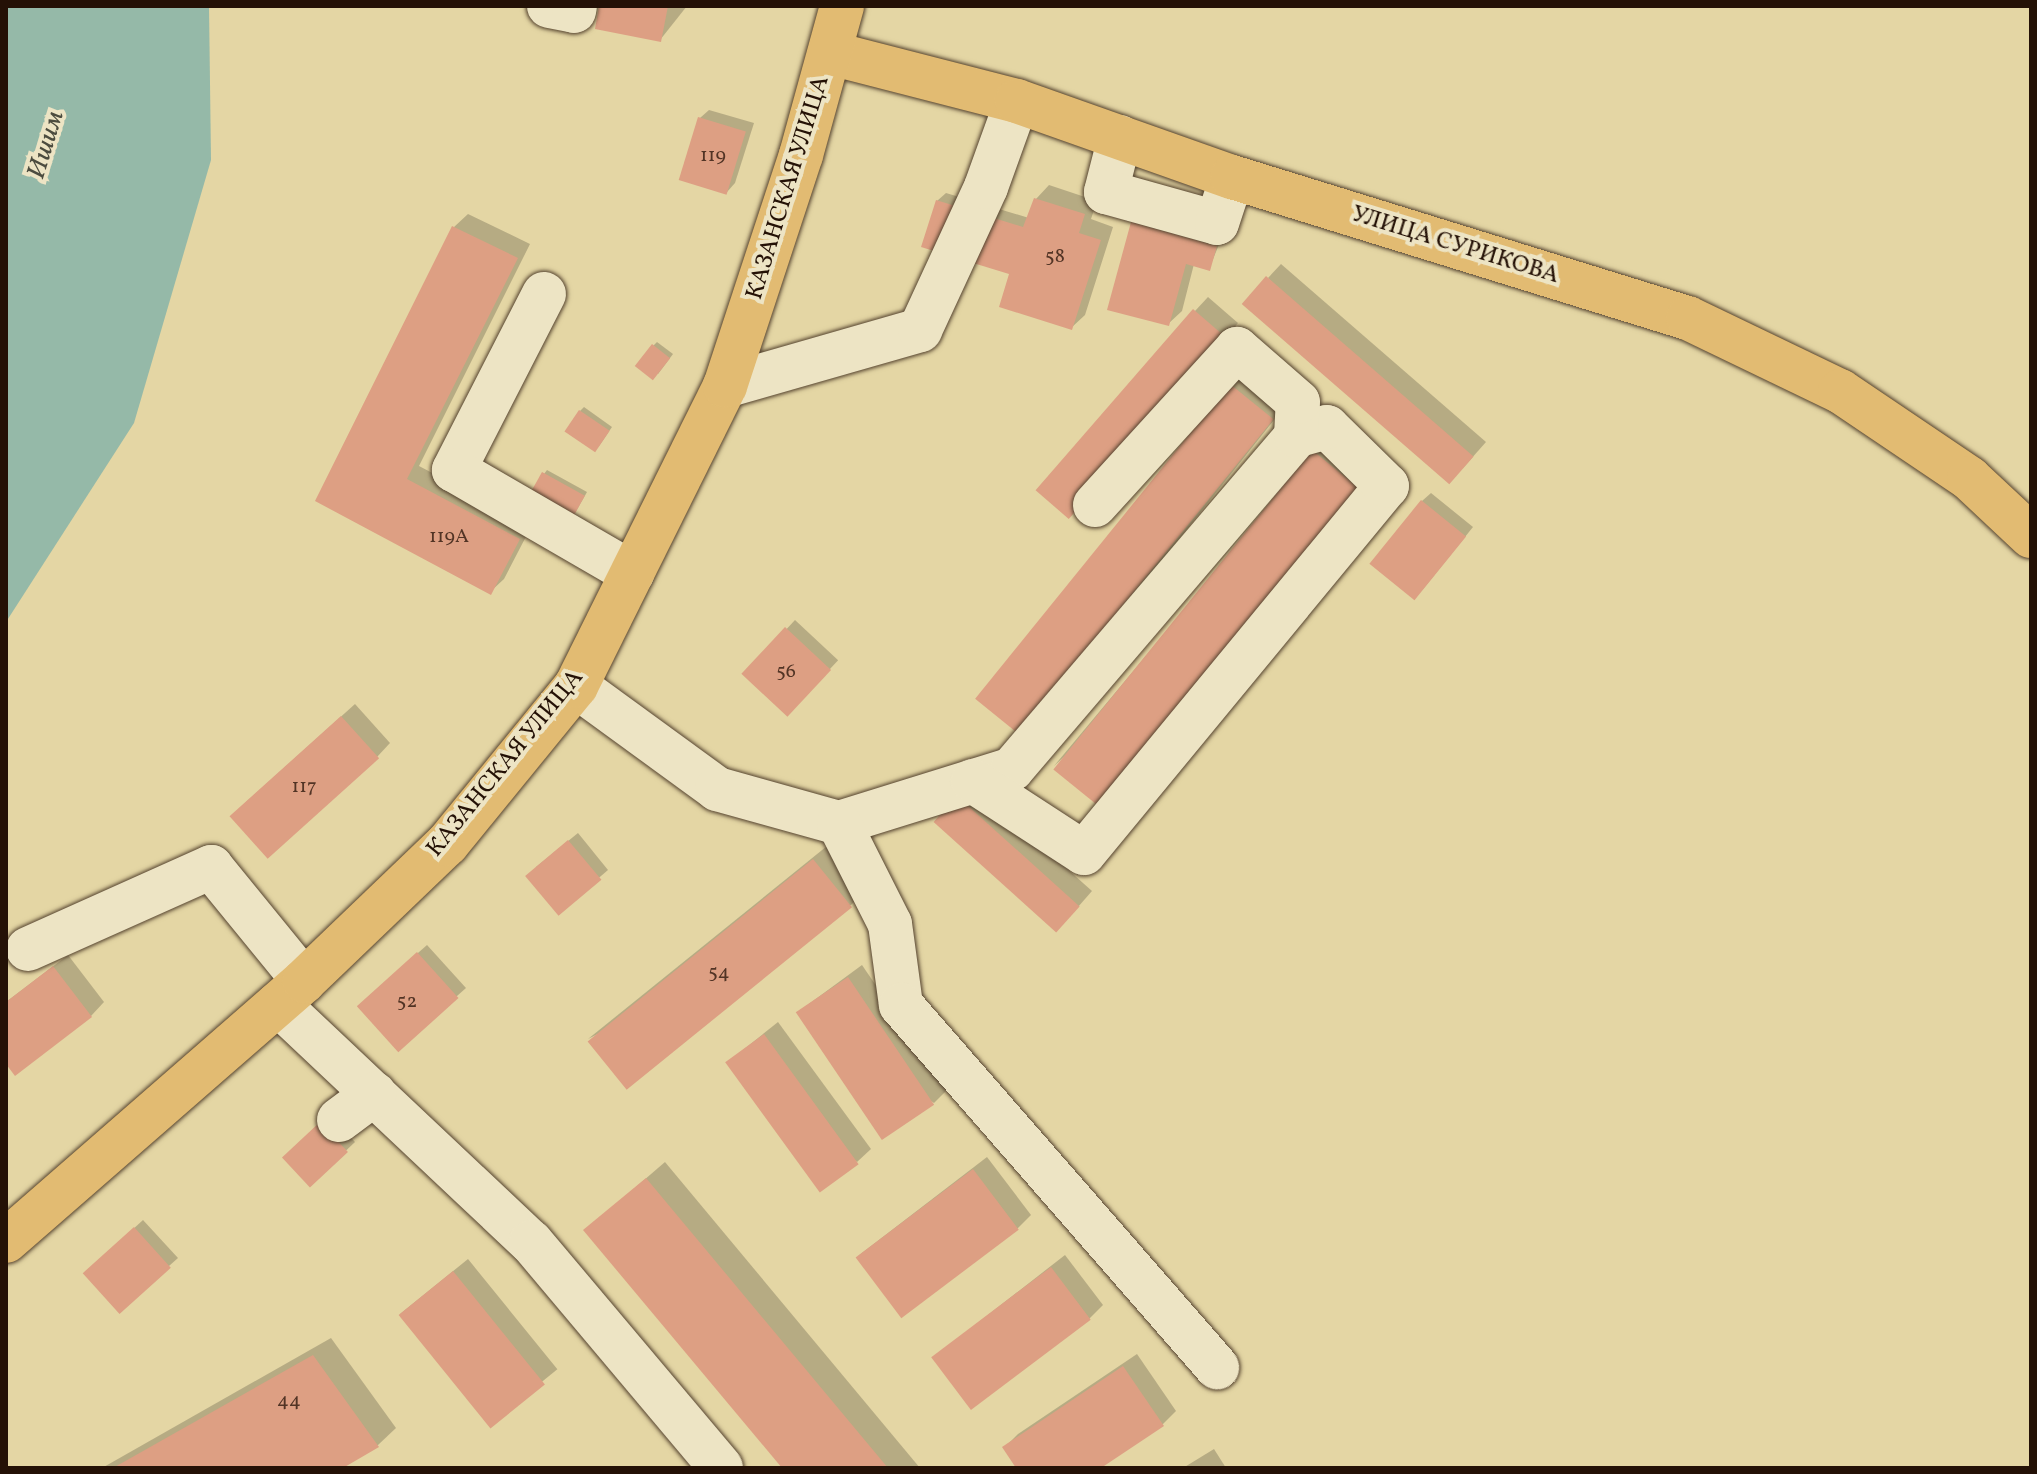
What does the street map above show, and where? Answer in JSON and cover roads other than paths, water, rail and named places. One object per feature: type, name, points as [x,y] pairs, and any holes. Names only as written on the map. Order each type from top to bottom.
[{"type":"main road","name":"КАЗАНСКАЯ УЛИЦА","points":[[6,1241],[291,992],[447,844],[576,686],[725,386],[842,6]]},
{"type":"main road","name":"УЛИЦА СУРИКОВА","points":[[830,53],[1017,101],[1232,177],[1688,318],[1840,391],[1969,478],[2031,536]]},
{"type":"lane","points":[[549,6],[574,11],[575,6]]},
{"type":"lane","points":[[725,386],[920,330],[986,187],[1017,101]]},
{"type":"lane","points":[[544,294],[454,470],[632,573]]},
{"type":"lane","points":[[1095,505],[1237,349],[1298,402],[1296,436]]},
{"type":"lane","points":[[576,686],[717,789],[839,823],[973,781],[1012,769],[1296,436],[1327,427],[1387,486],[1084,853],[973,781]]},
{"type":"lane","points":[[839,823],[890,924],[901,1005],[1217,1367]]},
{"type":"lane","points":[[28,949],[211,867],[291,992],[374,1094],[531,1242],[721,1468]]},
{"type":"lane","points":[[339,1120],[374,1094]]},
{"type":"water","name":"Ишим","points":[[6,6],[209,6],[211,160],[134,423],[6,622]]}]
